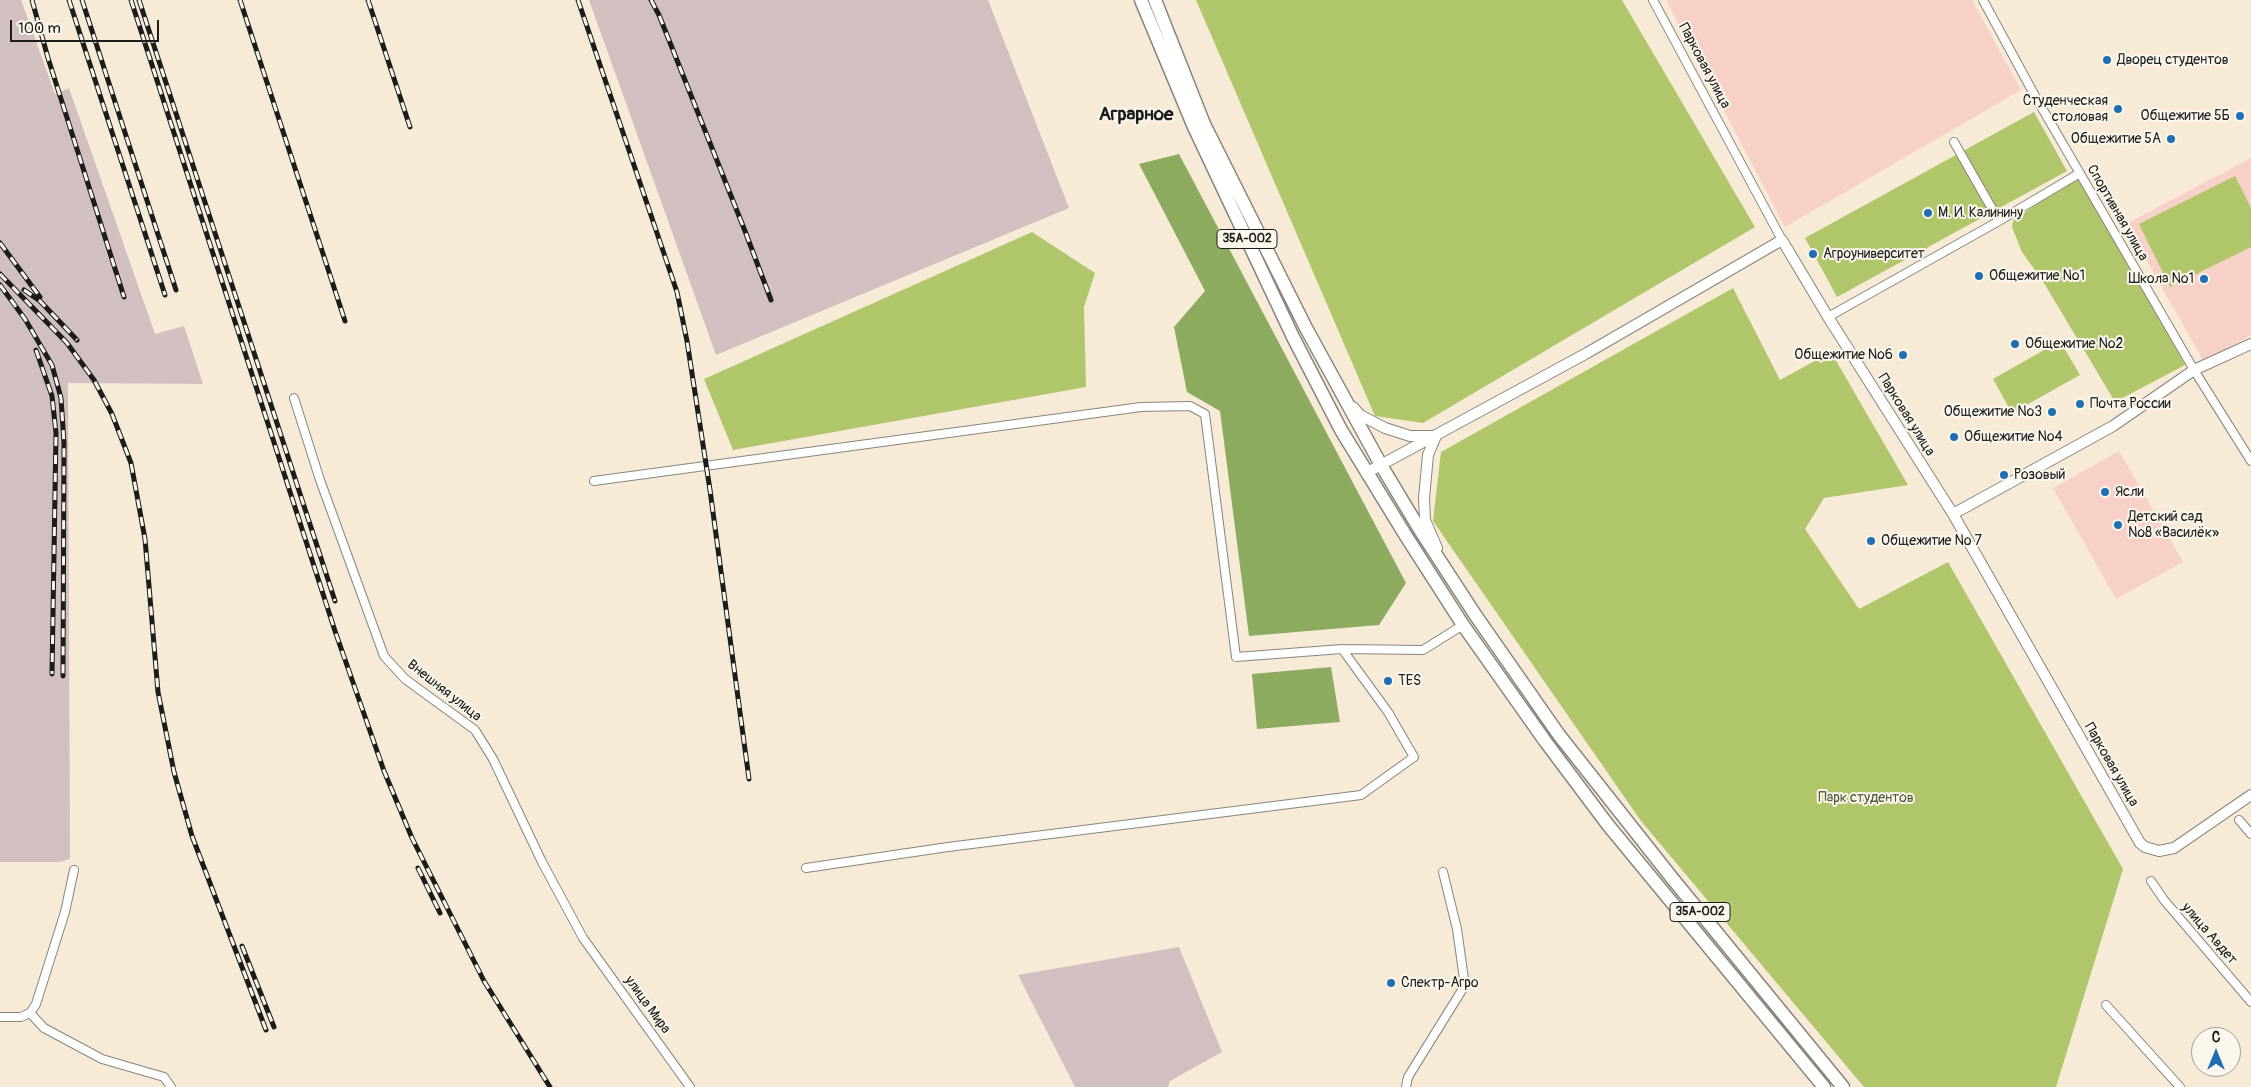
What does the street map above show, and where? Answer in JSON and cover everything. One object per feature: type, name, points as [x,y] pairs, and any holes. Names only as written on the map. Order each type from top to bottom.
[{"type":"main road","name":"35А-002","points":[[1141,0],[1194,127],[1293,337],[1366,473],[1462,625],[1545,741],[1608,825],[1824,1087]]},
{"type":"main road","name":"35А-002","points":[[1155,0],[1204,124],[1338,388],[1381,465],[1444,567],[1559,736],[1843,1087]]},
{"type":"street","name":"Парковая улица","points":[[1653,0],[1782,240],[1828,317],[1953,514],[2140,843],[2159,852],[2174,848],[2251,795]]},
{"type":"street","name":"Спортивная улица","points":[[1983,0],[2194,370],[2251,461]]},
{"type":"street","points":[[1954,142],[1999,221]]},
{"type":"street","points":[[1828,317],[2080,173]]},
{"type":"street","points":[[1366,473],[1587,353],[1782,240]]},
{"type":"street","points":[[1953,514],[2113,426],[2194,370],[2251,344]]},
{"type":"street","points":[[1338,388],[1360,415],[1372,423],[1410,436],[1436,436]]},
{"type":"street","name":"Внешняя улица","points":[[294,398],[320,480],[384,656],[405,679],[476,730],[493,759],[542,862],[583,938]]},
{"type":"street","points":[[594,482],[1141,407],[1190,406],[1205,414],[1236,657],[1342,649],[1423,650],[1462,625]]},
{"type":"street","points":[[1436,436],[1431,446],[1425,469],[1424,510],[1428,528],[1444,567]]},
{"type":"street","points":[[806,868],[948,847],[1361,795],[1414,757],[1388,712],[1342,649]]},
{"type":"street","points":[[2239,820],[2251,834]]},
{"type":"street","points":[[0,1017],[20,1017],[30,1013],[36,1004],[65,912],[74,870]]},
{"type":"street","points":[[1406,1087],[1408,1077],[1462,990],[1464,979],[1457,929],[1443,872]]},
{"type":"street","name":"улица Авдет","points":[[2151,881],[2164,900],[2251,1002]]},
{"type":"street","name":"улица Мира","points":[[583,938],[690,1087]]},
{"type":"street","points":[[2106,1005],[2180,1087]]},
{"type":"street","points":[[30,1013],[44,1028],[102,1059],[164,1077],[171,1087]]},
{"type":"shaded area","points":[[0,0],[21,0],[55,94],[69,88],[155,334],[184,326],[203,384],[68,383],[70,859],[59,862],[0,862]]},
{"type":"shaded area","points":[[589,0],[988,0],[1069,208],[716,355]]},
{"type":"shaded area","points":[[1666,0],[1972,0],[2021,90],[1785,227]]},
{"type":"shaded area","name":"Школа №1","points":[[2251,158],[2251,335],[2204,362],[2126,224]]},
{"type":"shaded area","name":"Детский сад №8 «Василёк»","points":[[2119,451],[2183,562],[2116,599],[2053,488]]},
{"type":"shaded area","points":[[1179,947],[1222,1052],[1170,1081],[1168,1087],[1075,1087],[1018,975]]},
{"type":"green space","points":[[1196,0],[1622,0],[1755,227],[1423,423],[1375,416]]},
{"type":"green space","points":[[2034,112],[2067,171],[1837,297],[1805,238]]},
{"type":"green space","points":[[1179,154],[1406,583],[1379,625],[1249,636],[1220,411],[1187,392],[1174,327],[1205,291],[1139,164]]},
{"type":"green space","points":[[2080,173],[2185,365],[2115,402],[2044,283],[2022,252],[2012,227],[2013,221]]},
{"type":"green space","points":[[2235,176],[2251,208],[2251,247],[2170,287],[2139,224]]},
{"type":"green space","points":[[1032,232],[1095,273],[1084,307],[1086,387],[733,450],[704,379]]},
{"type":"green space","name":"Парк студентов","points":[[1733,288],[1780,380],[1831,352],[1908,485],[1824,498],[1805,529],[1859,609],[1948,562],[2123,869],[2056,1087],[1864,1087],[1641,821],[1433,521],[1441,452]]},
{"type":"green space","points":[[2060,341],[2080,375],[2012,413],[1993,379]]},
{"type":"green space","points":[[1331,667],[1340,722],[1257,729],[1252,674]]},
{"type":"railway","points":[[32,0],[48,58],[124,297]]},
{"type":"railway","points":[[69,0],[165,295]]},
{"type":"railway","points":[[82,0],[176,290]]},
{"type":"railway","points":[[131,0],[335,631],[384,771],[412,838],[484,981],[550,1087]]},
{"type":"railway","points":[[139,0],[335,601]]},
{"type":"railway","points":[[240,0],[345,321]]},
{"type":"railway","points":[[368,0],[410,127]]},
{"type":"railway","points":[[578,0],[677,292],[687,341],[710,490],[749,779]]},
{"type":"railway","points":[[651,0],[659,15],[771,300]]},
{"type":"railway","points":[[0,243],[40,297]]},
{"type":"railway","points":[[0,274],[67,343],[94,380],[112,414],[131,463],[145,539],[158,692],[174,772],[192,836],[266,1030]]},
{"type":"railway","points":[[0,285],[25,319],[52,365],[61,398],[64,443],[63,676]]},
{"type":"railway","points":[[24,290],[40,301],[77,340]]},
{"type":"railway","points":[[36,350],[52,396],[56,433],[52,674]]},
{"type":"railway","points":[[418,868],[440,913]]},
{"type":"railway","points":[[242,946],[274,1027]]},
{"type":"place","name":"Дворец студентов","points":[[2107,60]]},
{"type":"place","name":"Студенческая столовая","points":[[2118,109]]},
{"type":"place","name":"Общежитие 5Б","points":[[2240,116]]},
{"type":"place","name":"Общежитие 5А","points":[[2171,139]]},
{"type":"place","name":"М. И. Калинину","points":[[1928,213]]},
{"type":"place","name":"Агроуниверситет","points":[[1813,254]]},
{"type":"place","name":"Общежитие №1","points":[[1979,276]]},
{"type":"place","name":"Школа №1","points":[[2204,279]]},
{"type":"place","name":"Общежитие №2","points":[[2015,344]]},
{"type":"place","name":"Общежитие №6","points":[[1903,355]]},
{"type":"place","name":"Почта России","points":[[2080,404]]},
{"type":"place","name":"Общежитие №3","points":[[2052,412]]},
{"type":"place","name":"Общежитие №4","points":[[1954,437]]},
{"type":"place","name":"Розовый","points":[[2004,475]]},
{"type":"place","name":"Ясли","points":[[2105,492]]},
{"type":"place","name":"Детский сад №8 «Василёк»","points":[[2118,525]]},
{"type":"place","name":"Общежитие № 7","points":[[1871,541]]},
{"type":"place","name":"TES","points":[[1388,681]]},
{"type":"place","name":"Спектр-Агро","points":[[1391,983]]},
{"type":"district","name":"Аграрное","points":[[1136,115]]}]
